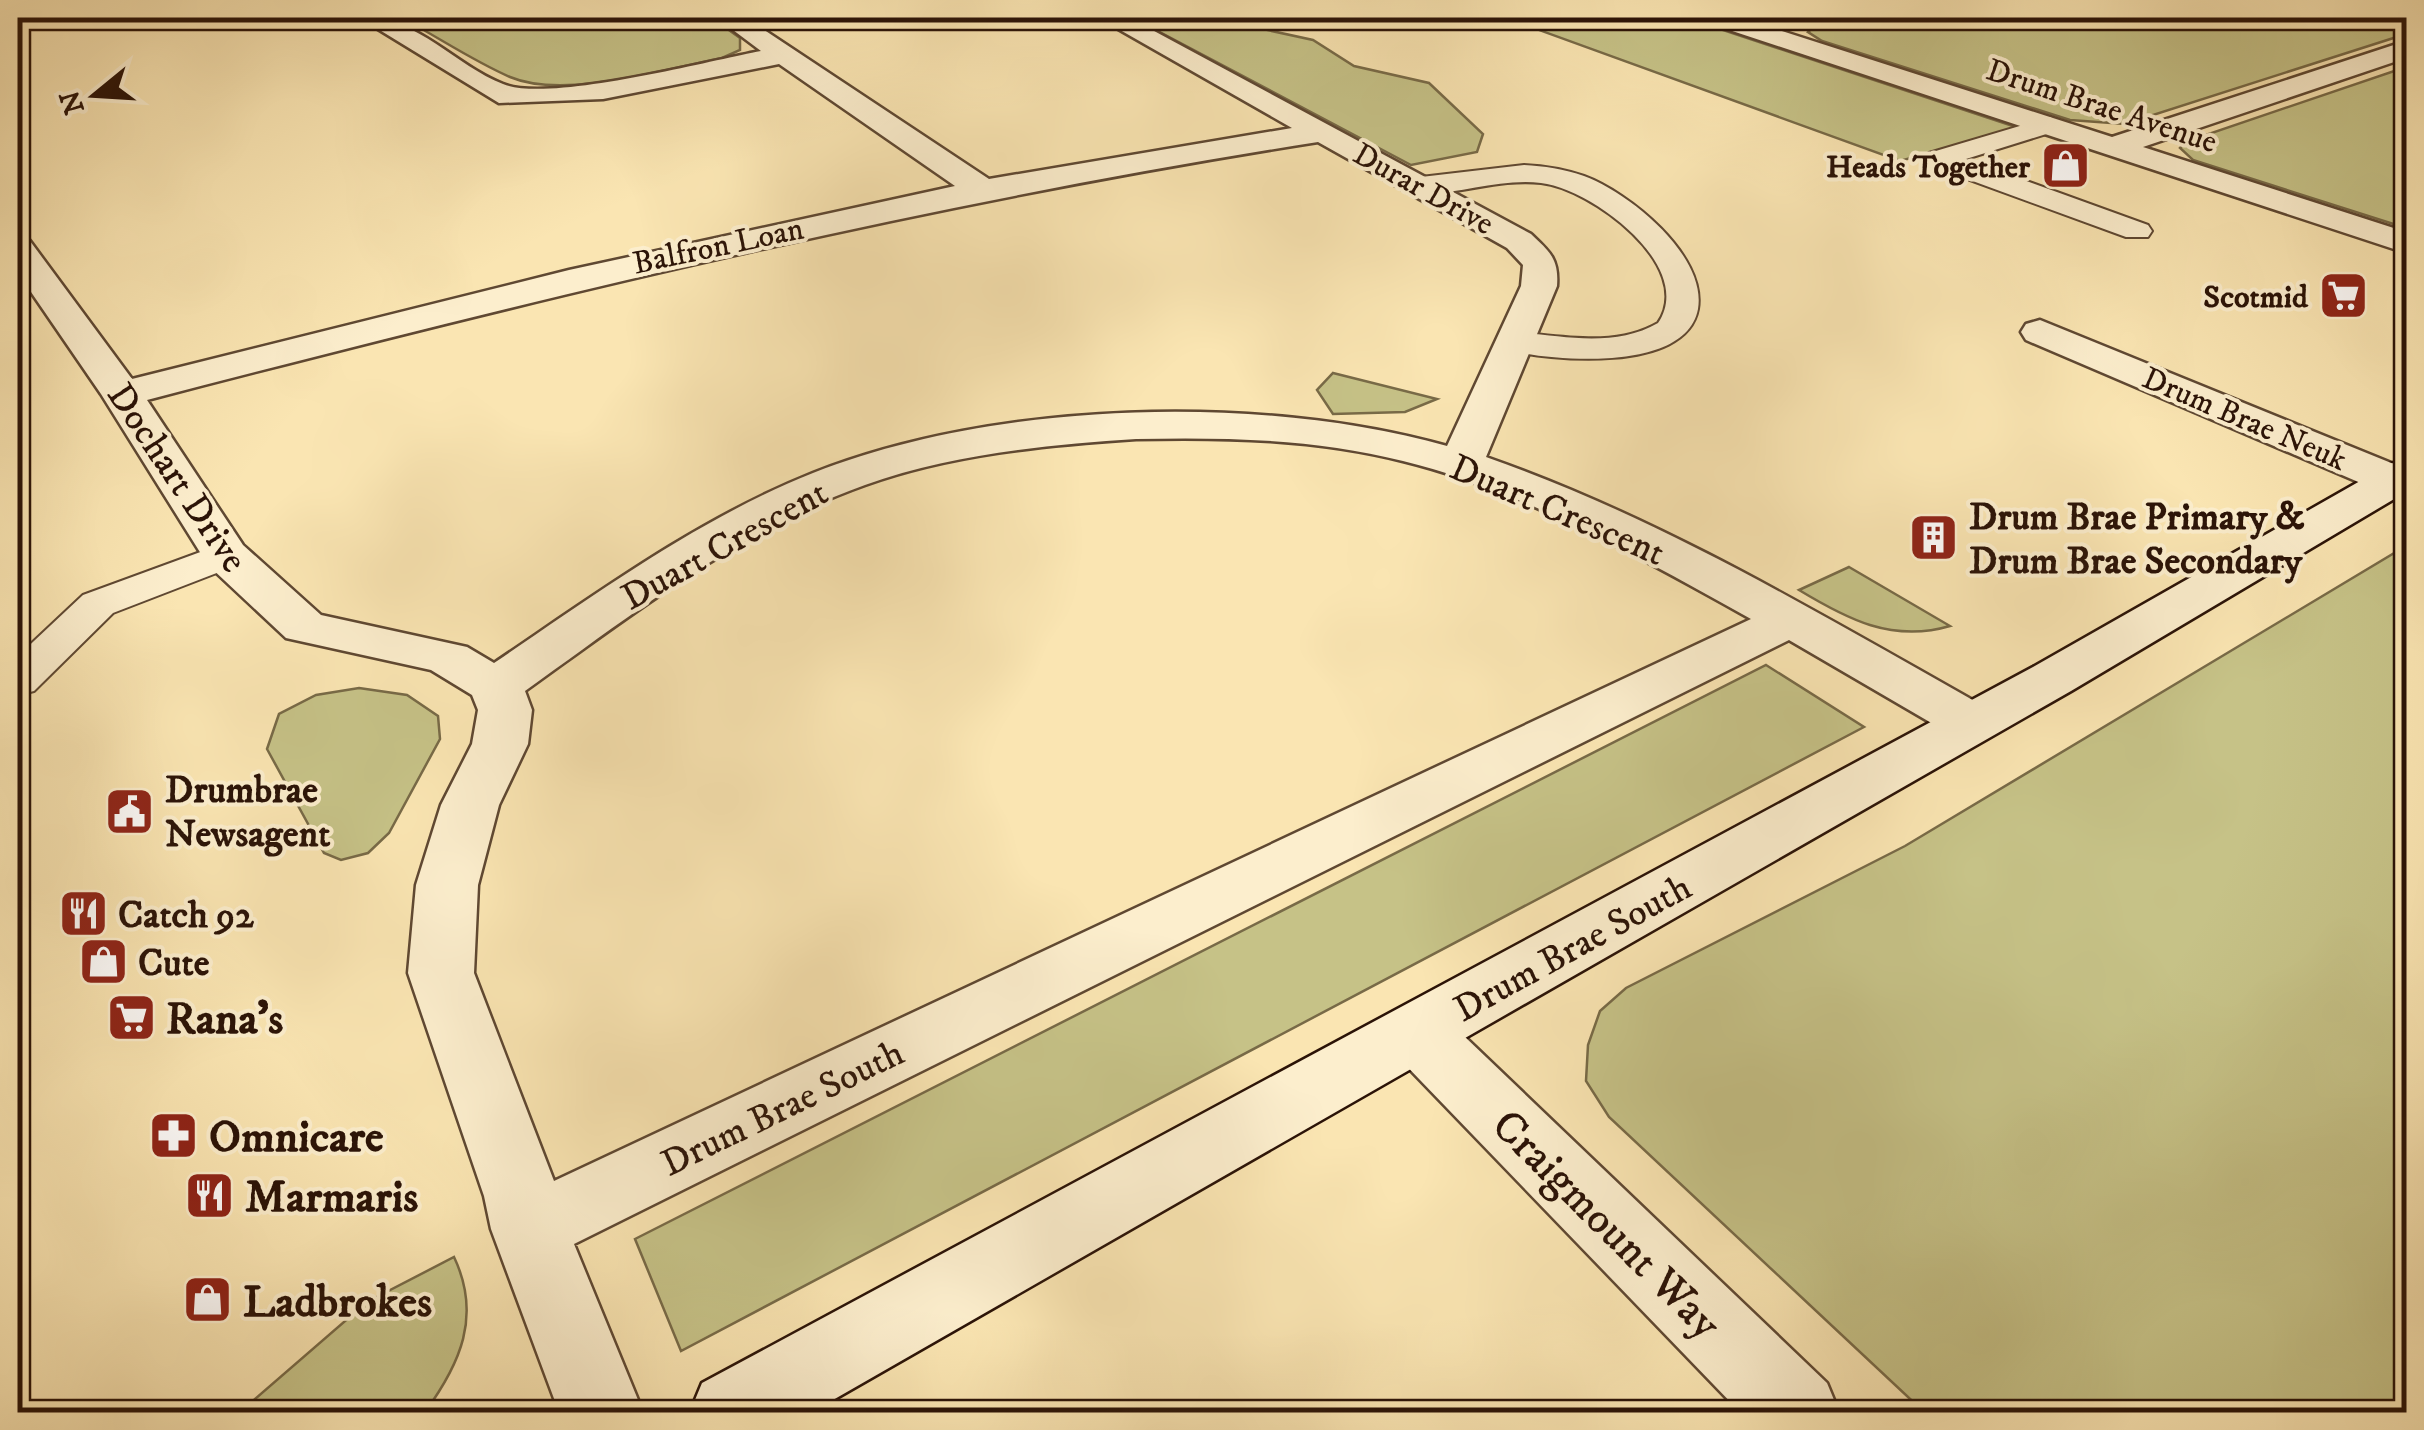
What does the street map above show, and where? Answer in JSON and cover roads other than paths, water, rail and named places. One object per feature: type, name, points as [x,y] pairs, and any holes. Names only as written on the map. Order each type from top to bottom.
[{"type":"street","points":[[373,18],[499,94],[522,97],[590,90],[783,55]]},
{"type":"street","points":[[730,18],[982,190]]},
{"type":"street","name":"Drum Brae Avenue","points":[[1717,18],[2406,243]]},
{"type":"street","points":[[1754,29],[1803,18]]},
{"type":"street","name":"Durar Drive","points":[[1121,22],[1421,185],[1519,242],[1541,263],[1539,286],[1461,463]]},
{"type":"street","points":[[2115,146],[2406,49]]},
{"type":"street","name":"Balfron Loan","points":[[122,394],[708,245],[1100,166],[1322,132]]},
{"type":"street","name":"Dochart Drive","points":[[18,248],[122,394],[225,555],[304,628],[448,658],[496,686]]},
{"type":"street","name":"Drum Brae Neuk","points":[[2040,332],[2115,348],[2400,476]]},
{"type":"street","name":"Duart Crescent","points":[[496,686],[712,542],[828,483],[965,446],[1095,427],[1224,425],[1340,437],[1461,463],[1636,537],[1792,619],[1972,723]]},
{"type":"street","name":"Drum Brae South","points":[[732,1412],[1418,1034],[1972,723],[2400,476]]},
{"type":"street","name":"Drum Brae South","points":[[529,1229],[1792,619]]},
{"type":"street","points":[[496,686],[505,710],[500,744],[470,805],[446,885],[441,973],[522,1196],[529,1229],[601,1412]]},
{"type":"street","name":"Craigmount Way","points":[[1418,1034],[1797,1412]]},
{"type":"lane","points":[[1121,22],[1178,18]]},
{"type":"lane","points":[[2050,124],[1939,160],[2136,231]]},
{"type":"lane","points":[[1421,185],[1524,172],[1563,178],[1653,234],[1679,270],[1683,300],[1679,318],[1668,332],[1640,341],[1590,348],[1515,342]]},
{"type":"lane","points":[[18,680],[98,604],[225,555]]},
{"type":"place","name":"Heads Together","points":[[2065,166]]},
{"type":"place","name":"Scotmid","points":[[2343,296]]},
{"type":"place","name":"Drum Brae Primary & Drum Brae Secondary","points":[[1934,538]]},
{"type":"place","name":"Drumbrae Newsagent","points":[[130,811]]},
{"type":"place","name":"Catch 92","points":[[83,914]]},
{"type":"place","name":"Cute","points":[[103,962]]},
{"type":"place","name":"Rana's","points":[[131,1017]]},
{"type":"place","name":"Omnicare","points":[[174,1135]]},
{"type":"place","name":"Marmaris","points":[[210,1195]]},
{"type":"place","name":"Ladbrokes","points":[[208,1300]]}]
